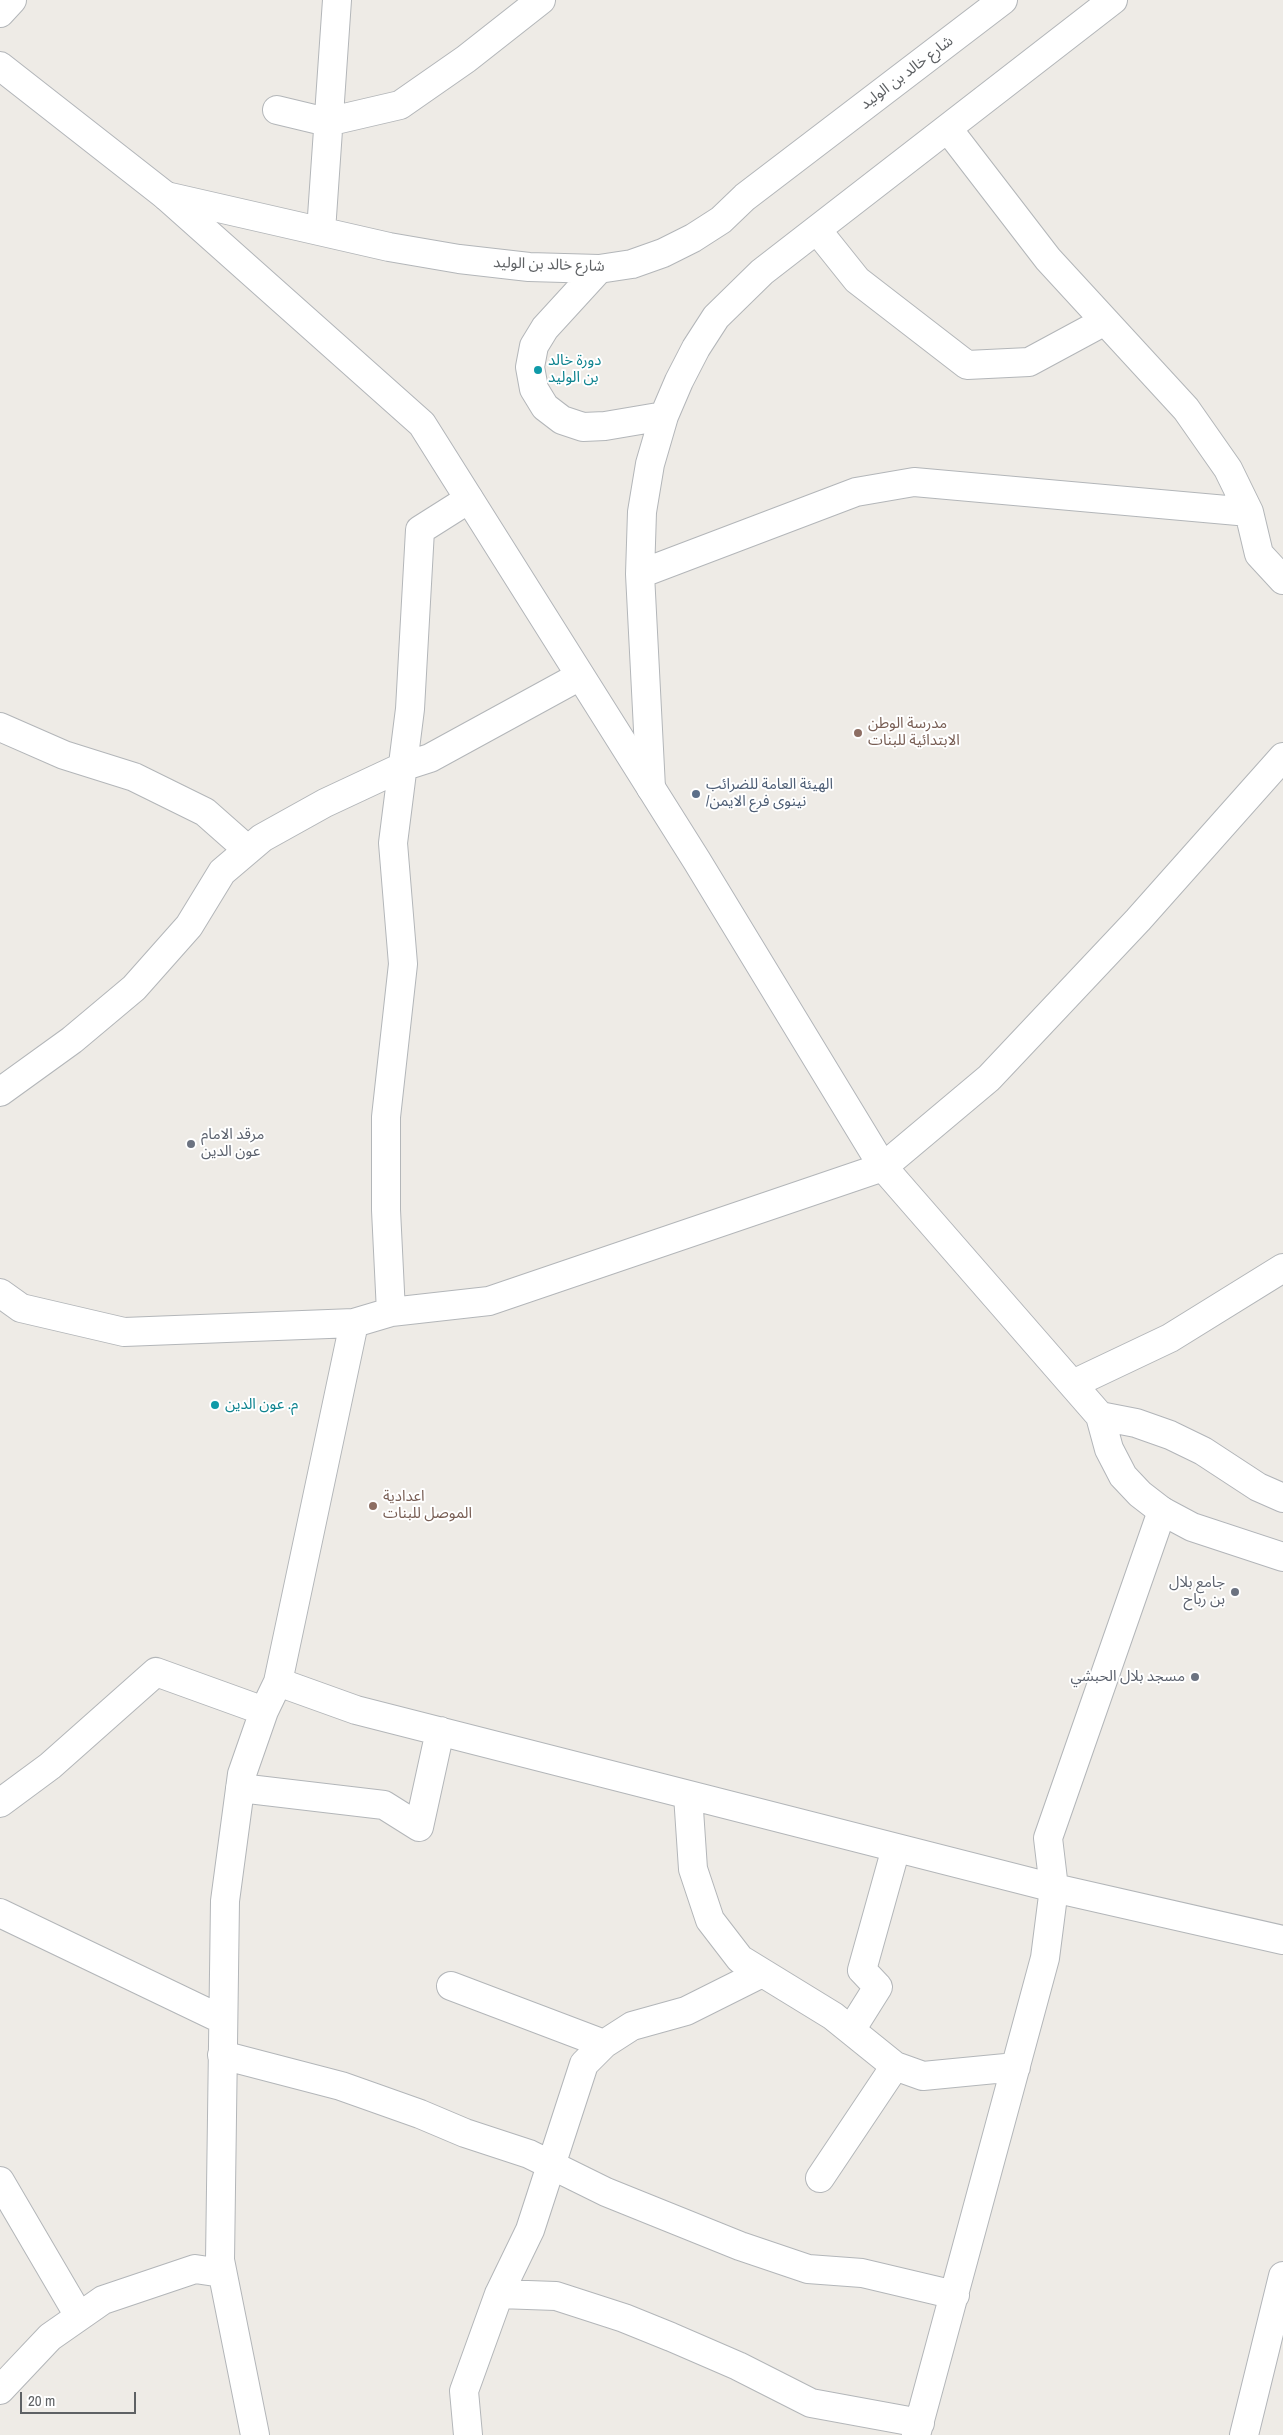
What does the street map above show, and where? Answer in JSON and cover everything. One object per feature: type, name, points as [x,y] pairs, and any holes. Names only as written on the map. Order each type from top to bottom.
[{"type":"street","points":[[0,13],[12,0]]},
{"type":"street","points":[[321,230],[327,122],[337,0]]},
{"type":"street","points":[[277,110],[327,122],[400,105],[466,59],[541,0]]},
{"type":"street","name":"شارع خالد بن الوليد","points":[[166,196],[389,247],[459,259],[529,267],[600,269],[632,264],[693,238],[720,220],[745,198],[1003,0]]},
{"type":"street","points":[[651,788],[640,574],[642,512],[650,464],[664,416],[696,348],[716,317],[762,272],[1113,0]]},
{"type":"street","points":[[0,66],[166,196],[422,424],[651,788],[883,1167],[1100,1416],[1109,1449],[1123,1476],[1140,1494],[1162,1510],[1200,1530],[1283,1557]]},
{"type":"street","points":[[948,129],[1048,259],[1186,409],[1228,469],[1249,512],[1259,554],[1283,580]]},
{"type":"street","points":[[817,230],[857,280],[967,365],[1029,362],[1105,321]]},
{"type":"street","points":[[600,269],[546,328],[534,346],[530,367],[534,389],[546,407],[562,420],[583,427],[605,426],[664,416]]},
{"type":"street","points":[[640,574],[856,492],[914,482],[1249,512]]},
{"type":"street","points":[[391,1312],[386,1210],[386,1117],[403,964],[393,843],[410,709],[420,530],[469,499]]},
{"type":"street","points":[[0,1092],[72,1040],[134,988],[189,926],[222,872],[262,838],[325,803],[402,767],[430,758],[580,676]]},
{"type":"street","points":[[0,726],[64,755],[134,777],[205,812],[248,850]]},
{"type":"street","points":[[0,1293],[21,1308],[124,1332],[354,1323],[391,1312],[489,1301],[883,1167],[989,1078],[1138,920],[1283,757]]},
{"type":"street","points":[[1073,1384],[1170,1338],[1283,1268]]},
{"type":"street","points":[[255,2435],[220,2260],[225,1901],[242,1774],[264,1711],[278,1682],[354,1323]]},
{"type":"street","points":[[1100,1416],[1136,1423],[1170,1435],[1203,1451],[1258,1487],[1283,1498]]},
{"type":"street","points":[[499,2294],[556,2296],[624,2318],[738,2366],[811,2402],[918,2429],[1046,1958],[1054,1888],[1048,1838],[1162,1510]]},
{"type":"street","points":[[0,1802],[50,1766],[156,1672],[264,1711]]},
{"type":"street","points":[[278,1682],[356,1710],[440,1732],[1054,1888],[1283,1940]]},
{"type":"street","points":[[240,1788],[384,1805],[419,1827],[440,1732]]},
{"type":"street","points":[[688,1795],[693,1869],[710,1920],[740,1960],[833,2016],[894,2066],[923,2076],[1016,2067]]},
{"type":"street","points":[[850,2030],[878,1987],[862,1970],[896,1848]]},
{"type":"street","points":[[0,1913],[223,2020]]},
{"type":"street","points":[[468,2435],[464,2391],[499,2294],[530,2230],[584,2064],[604,2044],[632,2026],[686,2011],[762,1973]]},
{"type":"street","points":[[451,1986],[604,2044]]},
{"type":"street","points":[[222,2055],[341,2086],[420,2114],[551,2165],[606,2192],[740,2246],[808,2269],[862,2273],[955,2295]]},
{"type":"street","points":[[820,2178],[894,2066]]},
{"type":"street","points":[[0,2181],[79,2316]]},
{"type":"street","points":[[0,2390],[50,2337],[103,2300],[195,2269],[222,2273]]},
{"type":"street","points":[[1244,2435],[1283,2276]]},
{"type":"place","name":"دورة خالد بن الوليد","points":[[538,370]]},
{"type":"place","name":"مدرسة الوطن الابتدائية للبنات","points":[[858,733]]},
{"type":"place","name":"الهيئة العامة للضرائب /نينوى فرع الايمن","points":[[696,794]]},
{"type":"place","name":"مرقد الامام عون الدين","points":[[191,1144]]},
{"type":"place","name":"م. عون الدين","points":[[215,1405]]},
{"type":"place","name":"اعدادية الموصل للبنات","points":[[373,1506]]},
{"type":"place","name":"جامع بلال بن رباح","points":[[1235,1592]]},
{"type":"place","name":"مسجد بلال الحبشي","points":[[1195,1677]]}]
